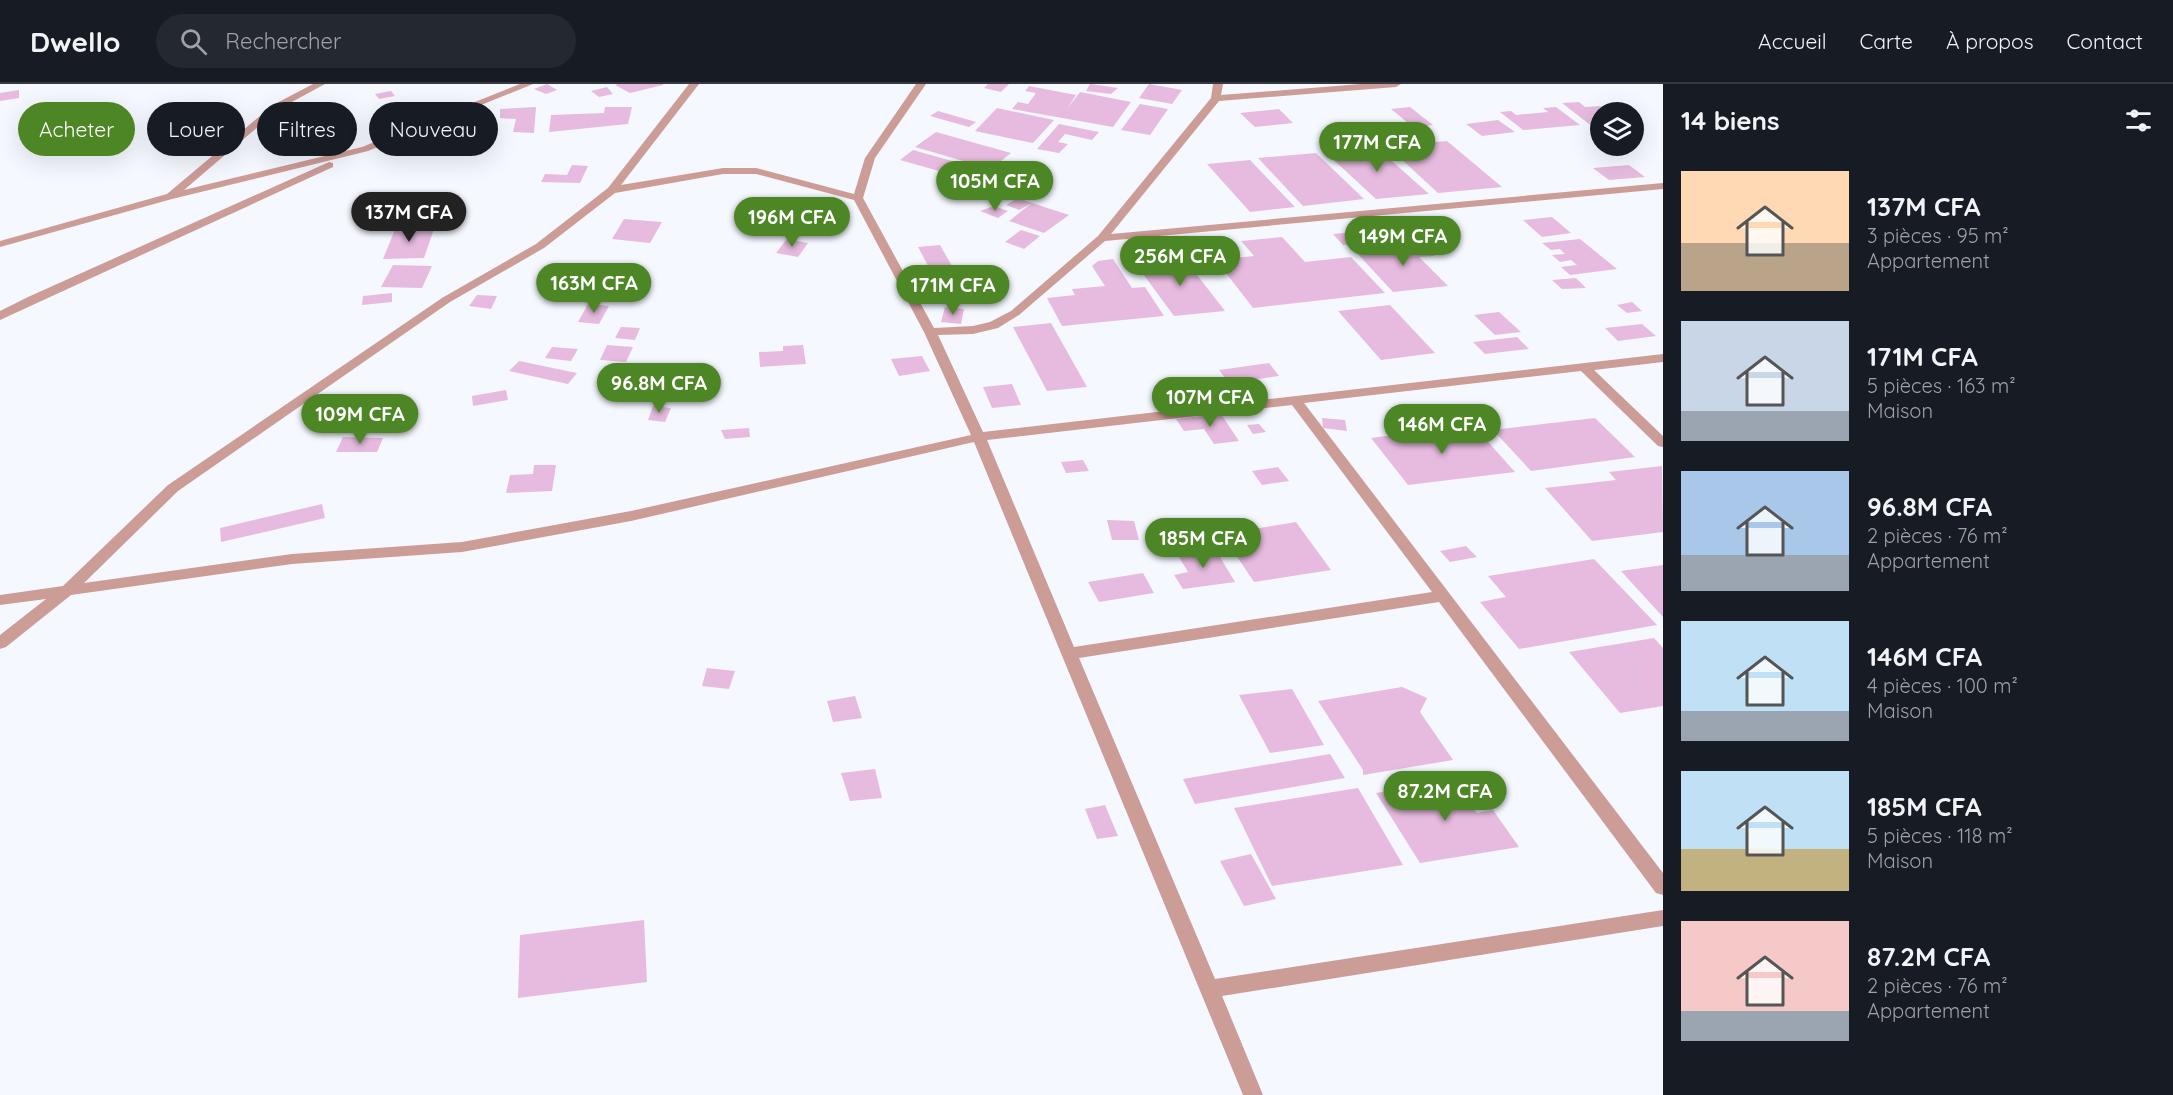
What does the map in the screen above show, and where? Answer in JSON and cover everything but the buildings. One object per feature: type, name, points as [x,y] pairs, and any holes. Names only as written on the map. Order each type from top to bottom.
[{"type":"street","points":[[169,197],[276,107],[320,84]]},
{"type":"street","points":[[0,316],[43,294],[365,149],[528,84]]},
{"type":"street","points":[[0,643],[69,589],[173,488],[446,300],[540,246],[612,190],[694,84]]},
{"type":"street","points":[[921,84],[870,158],[858,198],[930,332],[979,437],[1253,1095]]},
{"type":"street","points":[[930,332],[973,330],[994,325],[1015,313],[1102,238],[1216,98],[1218,84]]},
{"type":"street","points":[[1216,98],[1396,84]]},
{"type":"street","points":[[0,244],[169,197],[365,149]]},
{"type":"street","points":[[612,190],[723,171],[756,171],[858,198]]},
{"type":"street","points":[[1102,238],[1662,187]]},
{"type":"street","points":[[0,600],[292,559],[462,547],[631,516],[979,437],[1663,358]]},
{"type":"street","points":[[1584,368],[1663,443]]},
{"type":"street","points":[[1296,400],[1663,887]]},
{"type":"street","points":[[1069,654],[1443,596]]},
{"type":"street","points":[[1209,989],[1663,918]]}]
